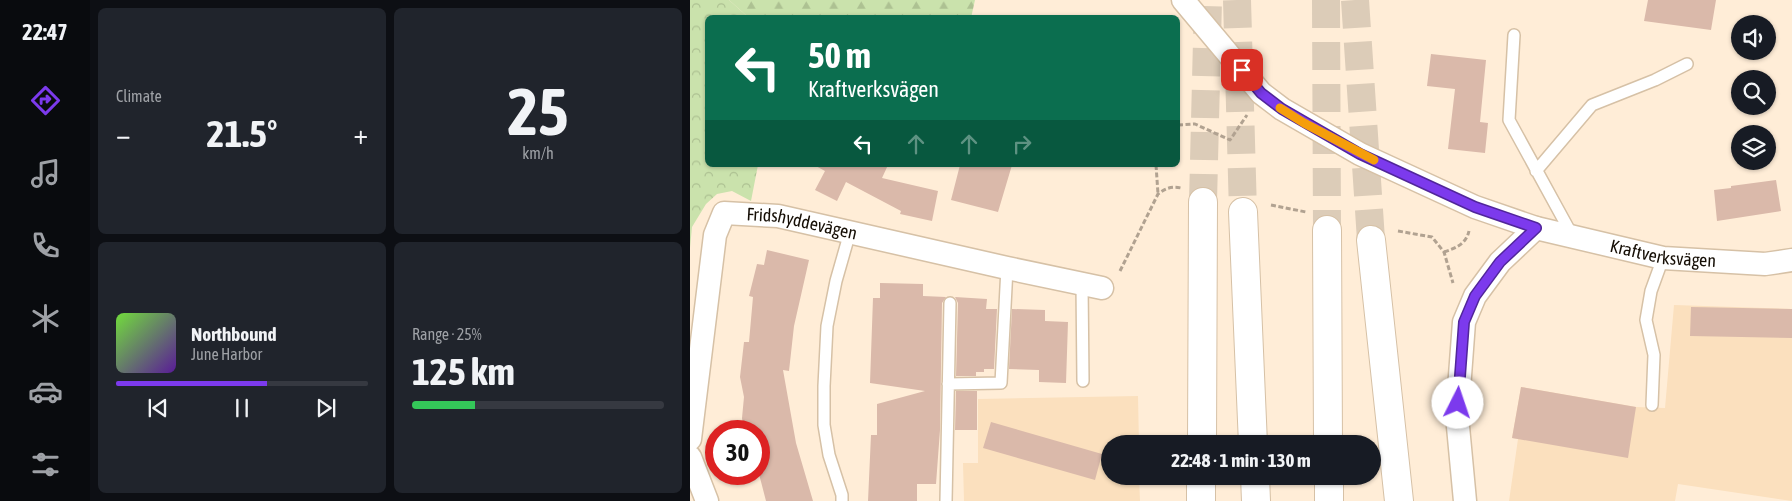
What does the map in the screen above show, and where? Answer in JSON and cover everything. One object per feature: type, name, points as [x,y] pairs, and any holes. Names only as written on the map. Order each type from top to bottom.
[{"type":"highway","points":[[1193,195],[1202,435]]},
{"type":"highway","points":[[1243,212],[1253,435]]},
{"type":"highway","points":[[1317,221],[1328,435]]},
{"type":"highway","points":[[1383,235],[1399,501]]},
{"type":"highway","points":[[1201,485],[1201,501]]},
{"type":"highway","points":[[1255,485],[1256,501]]},
{"type":"highway","points":[[1329,485],[1329,501]]},
{"type":"street","name":"Kraftverksvägen","points":[[1183,0],[1261,93],[1282,109],[1360,154],[1475,207],[1536,228],[1663,258],[1765,264],[1792,260]]},
{"type":"street","name":"Fridshyddevägen","points":[[690,439],[715,235],[724,214],[778,216],[1092,286]]},
{"type":"street","points":[[1465,501],[1457,416],[1464,322],[1475,296],[1500,262],[1536,228]]},
{"type":"street","points":[[690,457],[707,501]]},
{"type":"lane","points":[[1514,34],[1508,120],[1572,237]]},
{"type":"lane","points":[[1536,171],[1592,105],[1655,80],[1687,64]]},
{"type":"lane","points":[[842,501],[842,495],[829,455],[824,425],[824,386],[827,326],[836,281],[850,232]]},
{"type":"lane","points":[[1652,405],[1654,355],[1646,320],[1651,291],[1663,258]]},
{"type":"lane","points":[[948,384],[1001,383],[1007,268]]},
{"type":"lane","points":[[1083,381],[1092,286]]},
{"type":"lane","points":[[946,501],[950,303]]},
{"type":"path","points":[[1180,125],[1195,124],[1230,140],[1261,93]]},
{"type":"path","points":[[1156,167],[1158,194]]},
{"type":"path","points":[[1092,286],[1120,271],[1158,194],[1164,189],[1174,186],[1193,195]]},
{"type":"path","points":[[1270,205],[1317,221]]},
{"type":"path","points":[[1444,252],[1458,247],[1468,236],[1475,207]]},
{"type":"path","points":[[1383,235],[1432,237],[1444,252],[1464,322]]},
{"type":"shaded area","points":[[1674,305],[1792,309],[1792,501],[1678,484],[1675,501],[1509,501],[1518,439],[1512,438],[1521,387],[1636,407],[1665,408]]},
{"type":"shaded area","points":[[1138,396],[1139,435],[1101,435],[1101,485],[1139,485],[1140,501],[964,501],[963,463],[978,463],[978,399]]},
{"type":"green space","points":[[690,0],[729,0],[746,15],[705,15],[705,167],[758,167],[751,201],[732,191],[717,194],[706,204],[692,227],[690,248]]},
{"type":"green space","points":[[729,0],[975,0],[972,15],[746,15]]},
{"type":"building","points":[[1648,0],[1716,0],[1711,30],[1644,21]]},
{"type":"building","points":[[1431,54],[1486,60],[1480,122],[1488,123],[1485,153],[1448,149],[1455,89],[1427,86]]},
{"type":"building","points":[[818,167],[887,167],[882,178],[938,191],[932,221],[900,214],[901,211],[846,182],[837,201],[815,190],[825,171]]},
{"type":"building","points":[[959,167],[1011,167],[998,212],[951,200]]},
{"type":"building","points":[[1776,180],[1781,211],[1717,221],[1714,190]]},
{"type":"building","points":[[767,250],[809,260],[794,326],[789,371],[783,370],[796,443],[813,501],[766,501],[762,485],[770,485],[770,420],[742,420],[744,397],[740,377],[744,342],[749,342],[753,297],[749,296],[757,264],[764,265]]},
{"type":"building","points":[[880,283],[923,284],[923,296],[946,297],[942,303],[940,430],[936,484],[917,484],[917,501],[868,501],[871,435],[877,435],[877,404],[925,391],[870,383],[873,298],[880,298]]},
{"type":"building","points":[[955,297],[987,299],[986,309],[997,309],[994,369],[984,369],[984,372],[976,372],[976,376],[956,376],[958,303]]},
{"type":"building","points":[[1691,307],[1792,309],[1792,338],[1690,336]]},
{"type":"building","points":[[1012,309],[1045,310],[1045,321],[1068,322],[1066,383],[1039,382],[1039,370],[1009,369]]},
{"type":"building","points":[[1521,387],[1636,407],[1628,458],[1512,438]]},
{"type":"building","points":[[956,391],[977,391],[977,430],[955,430]]},
{"type":"building","points":[[991,422],[1101,454],[1101,458],[1095,480],[983,448]]},
{"type":"tunnel","points":[[1203,202],[1208,0]]},
{"type":"tunnel","points":[[1237,0],[1243,212]]},
{"type":"tunnel","points":[[1326,0],[1327,230]]},
{"type":"tunnel","points":[[1355,0],[1371,240]]},
{"type":"slow traffic","points":[[1280,108],[1360,154],[1374,160]]},
{"type":"route","points":[[1242,70],[1261,93],[1282,109],[1360,154],[1475,207],[1536,228],[1500,262],[1475,296],[1464,322],[1458,403]]}]
